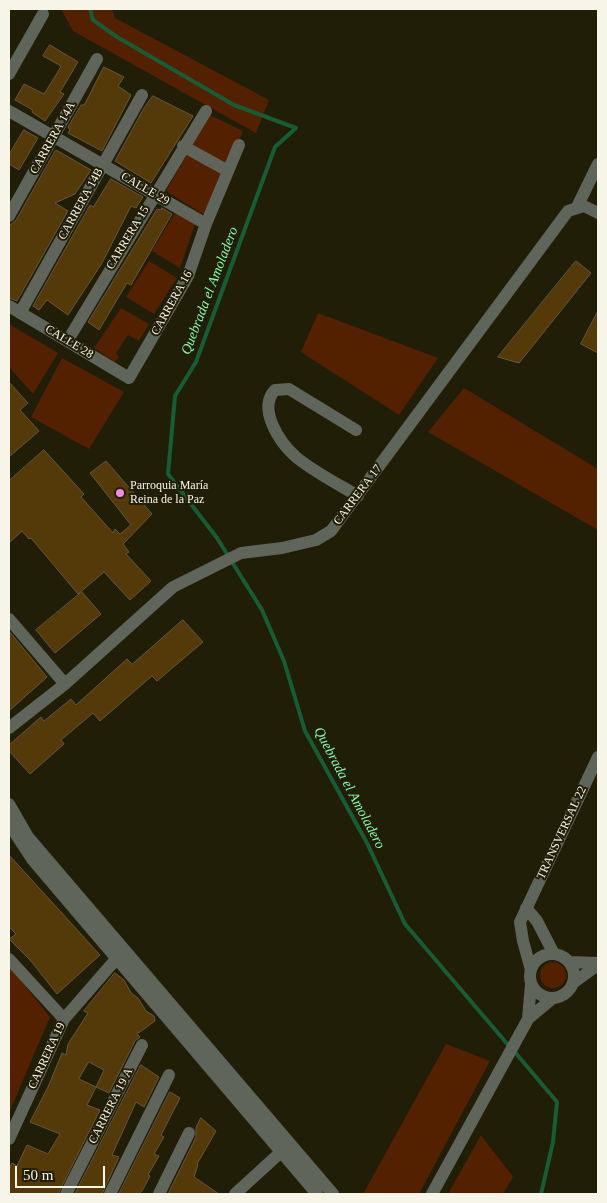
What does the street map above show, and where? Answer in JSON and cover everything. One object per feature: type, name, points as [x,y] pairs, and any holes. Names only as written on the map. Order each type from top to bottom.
[{"type":"street","points":[[9,74],[43,14]]},
{"type":"street","name":"CARRERA 14A","points":[[9,216],[97,58]]},
{"type":"street","name":"CARRERA 14B","points":[[14,310],[103,164],[142,95]]},
{"type":"street","name":"CALLE 29","points":[[9,111],[206,224]]},
{"type":"street","name":"CARRERA 15","points":[[68,340],[154,194],[206,111]]},
{"type":"street","points":[[206,224],[238,145]]},
{"type":"street","points":[[183,146],[228,171]]},
{"type":"street","points":[[598,164],[581,206],[598,213]]},
{"type":"street","name":"CARRERA 17","points":[[9,728],[65,684],[174,587],[241,553],[282,548],[316,540],[332,530],[568,211],[581,206]]},
{"type":"street","name":"CARRERA 16","points":[[129,378],[188,276],[206,224]]},
{"type":"street","name":"CALLE 28","points":[[14,310],[68,340],[129,378]]},
{"type":"street","points":[[356,430],[290,389],[275,390],[269,396],[267,405],[269,414],[286,446],[297,457],[358,496]]},
{"type":"street","points":[[9,619],[65,684]]},
{"type":"street","name":"TRANSVERSAL 22","points":[[531,970],[520,927],[526,908],[598,757]]},
{"type":"street","points":[[9,804],[28,837],[333,1194]]},
{"type":"street","points":[[9,824],[32,859],[316,1194]]},
{"type":"street","points":[[526,908],[537,921],[554,954]]},
{"type":"street","points":[[528,1019],[531,970],[539,958],[554,954],[560,955],[570,962],[598,964]]},
{"type":"street","name":"CARRERA 19","points":[[10,1130],[64,1018],[117,958]]},
{"type":"street","points":[[9,959],[64,1018]]},
{"type":"street","points":[[570,962],[574,976],[573,983]]},
{"type":"street","points":[[432,1194],[528,1019],[553,998],[565,994],[573,983],[598,964]]},
{"type":"street","points":[[531,984],[540,994],[553,998]]},
{"type":"street","name":"CARRERA 19 A","points":[[66,1194],[142,1044]]},
{"type":"street","points":[[110,1194],[170,1075]]},
{"type":"street","points":[[159,1194],[189,1133]]},
{"type":"street","points":[[235,1194],[281,1152]]},
{"type":"shaded area","points":[[61,9],[112,9],[115,18],[269,100],[256,133],[73,31]]},
{"type":"shaded area","points":[[208,114],[243,131],[228,167],[189,147]]},
{"type":"shaded area","points":[[187,154],[225,173],[206,216],[166,191]]},
{"type":"shaded area","points":[[175,213],[195,224],[180,268],[152,251]]},
{"type":"shaded area","points":[[149,261],[177,278],[154,314],[126,297]]},
{"type":"shaded area","points":[[121,308],[149,324],[139,341],[128,335],[116,353],[119,357],[115,362],[94,348]]},
{"type":"shaded area","points":[[318,313],[438,358],[399,415],[301,352]]},
{"type":"shaded area","points":[[9,324],[58,353],[33,394],[9,367]]},
{"type":"shaded area","points":[[62,358],[124,392],[89,449],[31,417]]},
{"type":"shaded area","points":[[464,388],[598,469],[598,530],[428,432]]},
{"type":"shaded area","points":[[553,962],[562,966],[566,975],[562,984],[553,988],[544,984],[540,975],[544,966]]},
{"type":"shaded area","points":[[9,966],[50,1017],[9,1113]]},
{"type":"shaded area","points":[[446,1044],[490,1061],[419,1194],[363,1194]]},
{"type":"shaded area","points":[[481,1135],[513,1177],[503,1194],[448,1194]]},
{"type":"building","points":[[50,45],[78,62],[60,92],[64,94],[45,121],[32,112],[33,110],[15,100],[24,84],[44,94],[61,66],[43,56]]},
{"type":"building","points":[[104,67],[124,77],[118,86],[131,95],[102,151],[68,133],[70,130],[68,127],[81,105],[84,105]]},
{"type":"building","points":[[153,96],[193,116],[151,183],[115,161],[144,108]]},
{"type":"building","points":[[24,130],[38,138],[19,170],[9,164],[9,155]]},
{"type":"building","points":[[56,150],[91,170],[75,194],[55,203],[68,211],[17,301],[9,298],[9,226],[16,220]]},
{"type":"building","points":[[111,179],[143,197],[136,208],[131,206],[102,263],[68,315],[47,300],[39,310],[33,306],[90,205],[93,207]]},
{"type":"building","points":[[162,208],[172,214],[131,285],[127,283],[99,330],[88,322],[157,209],[161,210]]},
{"type":"building","points":[[576,261],[591,273],[519,363],[498,357]]},
{"type":"building","points":[[598,311],[598,353],[581,344]]},
{"type":"building","points":[[9,382],[28,403],[20,410],[39,431],[9,457]]},
{"type":"building","points":[[44,450],[84,494],[81,497],[113,533],[115,529],[120,534],[131,525],[90,473],[106,461],[152,514],[123,544],[129,552],[126,554],[151,581],[130,600],[104,572],[78,594],[31,538],[29,539],[22,531],[9,543],[9,481]]},
{"type":"building","points":[[82,592],[101,614],[55,653],[36,630]]},
{"type":"building","points":[[183,620],[203,642],[157,681],[152,676],[100,721],[93,713],[61,740],[64,744],[30,774],[9,751],[9,745],[41,717],[44,721],[71,699],[76,705],[127,659],[132,664]]},
{"type":"building","points":[[9,631],[47,677],[9,711]]},
{"type":"building","points":[[9,855],[100,955],[57,994],[31,961],[9,939],[16,934],[9,927]]},
{"type":"building","points":[[115,973],[124,980],[131,993],[138,998],[146,1011],[154,1016],[155,1021],[137,1034],[140,1037],[135,1041],[109,1093],[96,1087],[87,1105],[100,1110],[58,1194],[9,1194],[9,1169],[12,1163],[17,1166],[27,1145],[48,1154],[60,1134],[30,1122],[48,1087],[62,1053],[66,1055],[68,1044],[88,1013],[84,1011]],"holes":[[[89,1062],[104,1070],[96,1087],[79,1079]]]},
{"type":"building","points":[[141,1065],[159,1077],[144,1107],[136,1102],[112,1155],[119,1157],[102,1194],[75,1194]]},
{"type":"building","points":[[170,1092],[180,1098],[161,1135],[164,1137],[154,1154],[159,1156],[148,1175],[150,1176],[142,1191],[138,1194],[119,1194]]},
{"type":"building","points":[[201,1118],[216,1131],[197,1164],[194,1177],[219,1194],[168,1194],[196,1137],[196,1128]]},
{"type":"waterway","name":"Quebrada el Amoladero","points":[[90,9],[93,20],[117,37],[234,105],[296,128],[275,147],[196,362],[175,396],[168,474],[217,538],[262,610],[284,661],[305,731],[367,843],[405,924],[509,1046]]},
{"type":"waterway","name":"Quebrada el Amoladero","points":[[514,1051],[557,1102],[553,1142],[541,1194]]},
{"type":"place","name":"Parroquia María Reina de la Paz","points":[[120,493]]}]
